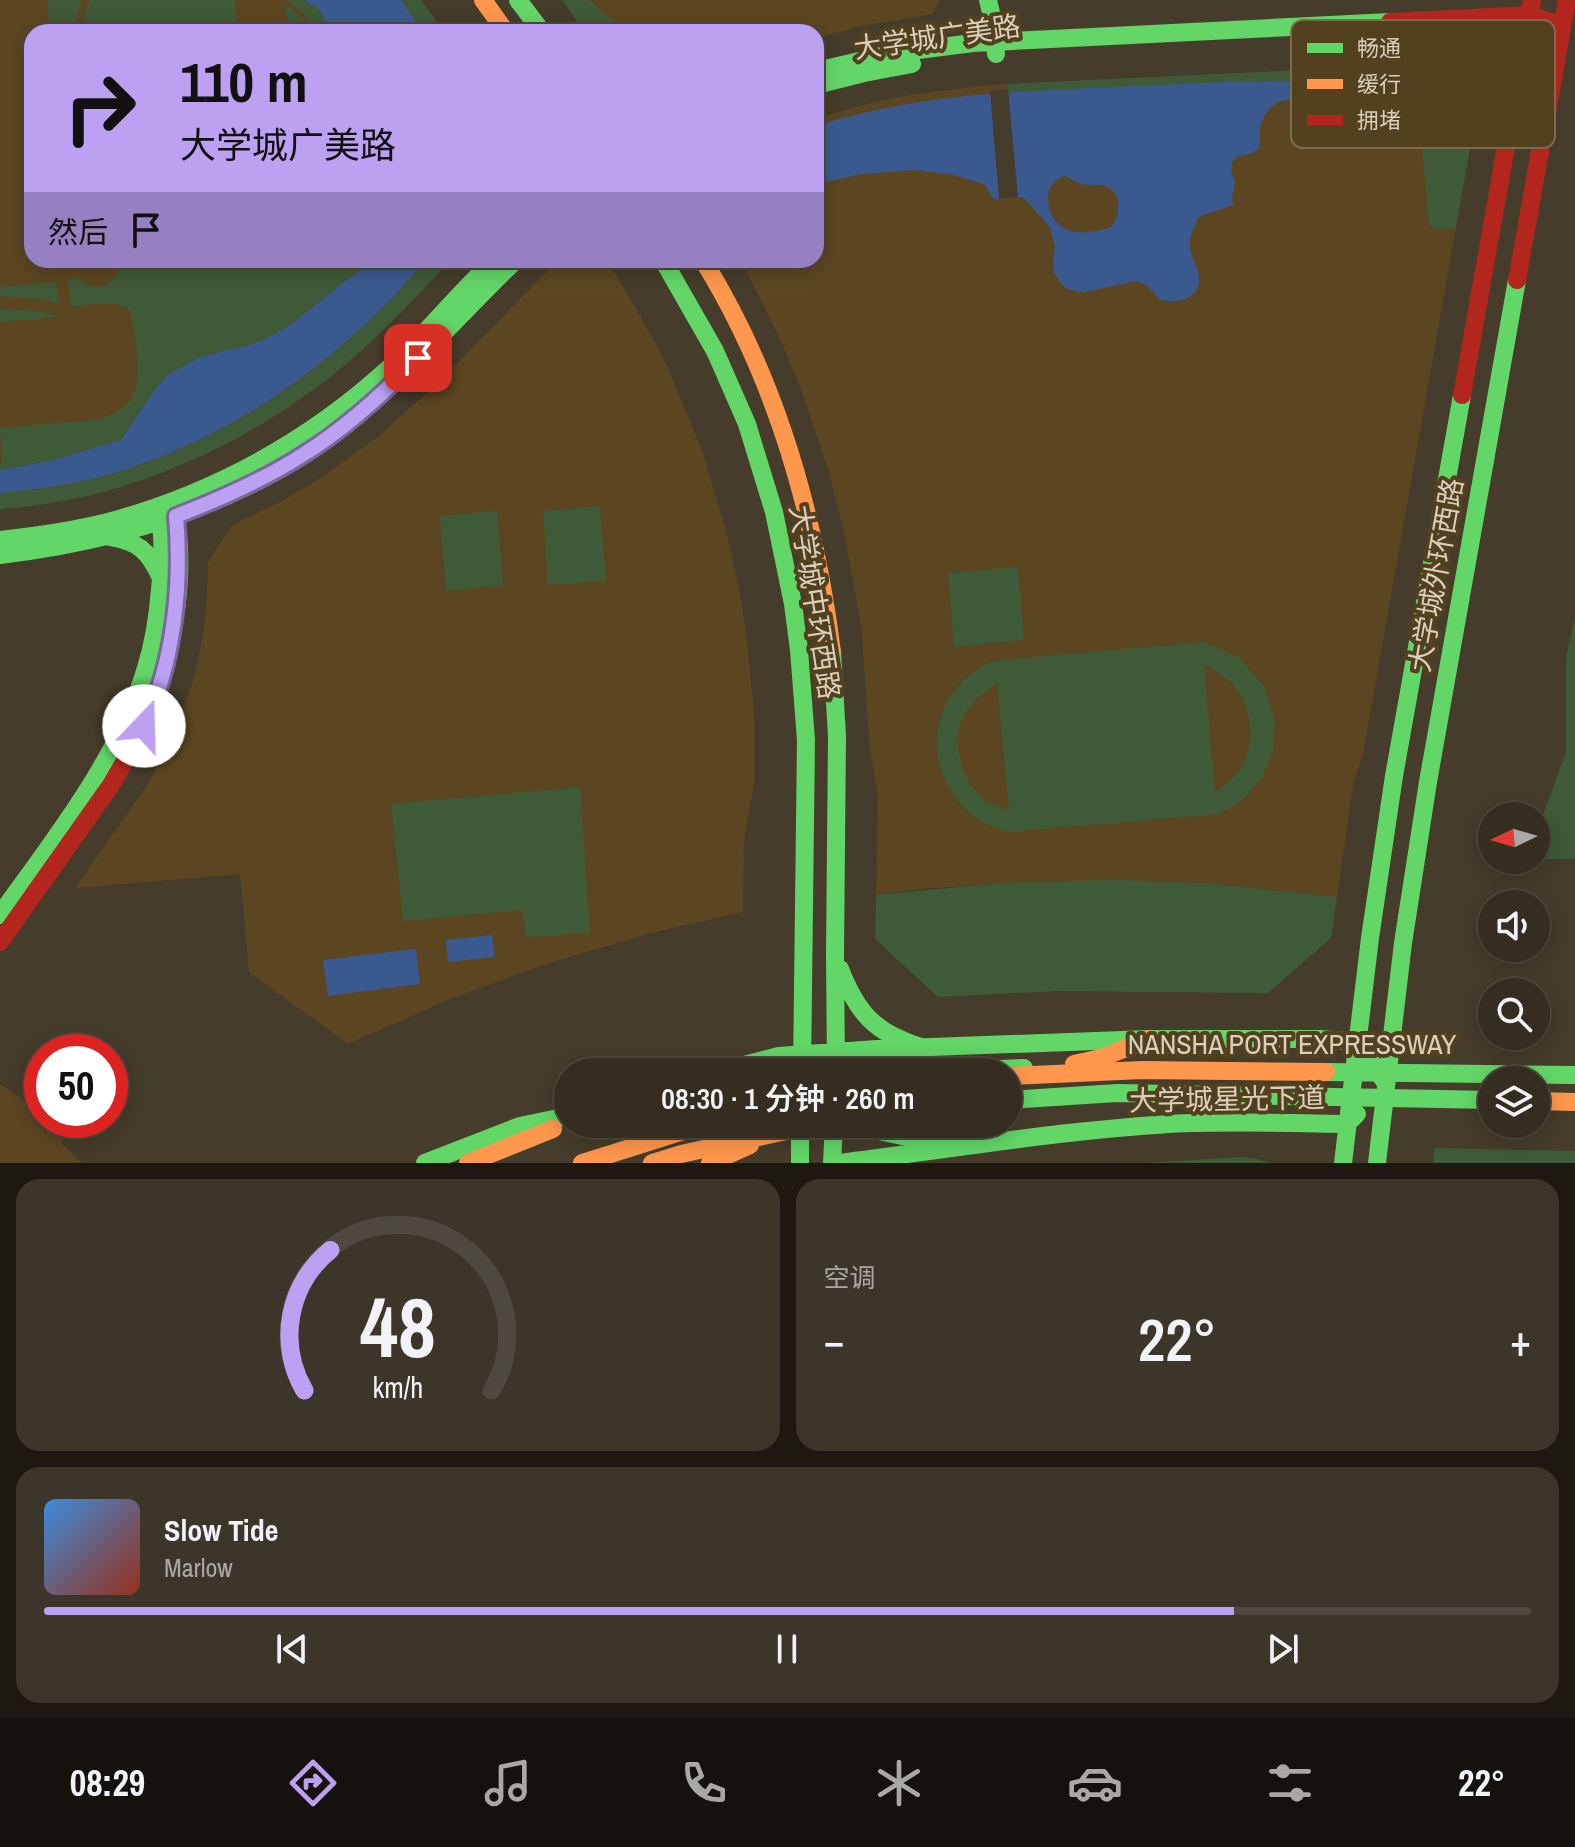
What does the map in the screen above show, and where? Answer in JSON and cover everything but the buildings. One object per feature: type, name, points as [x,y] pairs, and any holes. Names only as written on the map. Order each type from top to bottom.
[{"type":"main road","points":[[483,0],[500,24]]},
{"type":"main road","points":[[518,0],[536,24]]},
{"type":"main road","points":[[988,0],[995,48]]},
{"type":"main road","points":[[1530,9],[1540,4],[1551,8],[1566,0]]},
{"type":"main road","name":"大学城外环西路","points":[[1555,65],[1566,0]]},
{"type":"main road","name":"大学城广美路","points":[[1501,20],[1530,9],[1551,20]]},
{"type":"main road","name":"大学城广美路","points":[[1555,22],[1562,26]]},
{"type":"main road","name":"大学城广美路","points":[[824,69],[908,50],[1291,34]]},
{"type":"main road","name":"大学城广美路","points":[[824,83],[995,48]]},
{"type":"main road","name":"大学城外环西路","points":[[1343,1163],[1370,938],[1394,776],[1506,148]]},
{"type":"main road","name":"大学城外环西路","points":[[1377,1163],[1407,915],[1428,782],[1540,148]]},
{"type":"main road","points":[[0,555],[102,538],[166,512],[274,454],[316,427],[388,369],[486,268]]},
{"type":"main road","points":[[0,540],[44,536],[166,512],[227,496],[255,482],[307,453],[402,375],[508,268]]},
{"type":"main road","name":"大学城中环西路","points":[[668,268],[702,324],[744,416],[772,505],[790,593],[805,693],[802,1058]]},
{"type":"main road","name":"大学城中环西路","points":[[707,268],[742,332],[767,389],[795,470],[814,540],[829,629],[836,704],[835,1058]]},
{"type":"main road","points":[[0,915],[87,790],[126,723],[151,657],[158,620],[166,512]]},
{"type":"main road","points":[[0,942],[110,786],[150,714],[159,689],[176,608],[178,567],[166,512]]},
{"type":"main road","points":[[102,538],[125,539],[142,548],[161,580]]},
{"type":"main road","points":[[835,957],[850,997],[867,1019],[886,1034],[921,1047]]},
{"type":"main road","points":[[1022,1067],[1069,1065],[1101,1058],[1149,1039]]},
{"type":"main road","name":"大学城星光下道","points":[[816,1058],[835,1051],[1149,1039],[1320,1039],[1357,1042]]},
{"type":"main road","points":[[1275,1123],[1288,1110],[1297,1092],[1294,1063],[1276,1040]]},
{"type":"main road","points":[[1357,1042],[1386,1083]]},
{"type":"main road","name":"NANSHA PORT EXPRESSWAY","points":[[1022,1075],[1142,1070],[1575,1075]]},
{"type":"main road","name":"大学城星光下道","points":[[840,1163],[1145,1126],[1347,1124],[1386,1083]]},
{"type":"main road","name":"NANSHA PORT EXPRESSWAY","points":[[1022,1099],[1166,1093],[1478,1100]]},
{"type":"main road","points":[[1550,1101],[1575,1102]]},
{"type":"main road","points":[[425,1163],[520,1126],[554,1119]]},
{"type":"main road","points":[[468,1163],[554,1129]]},
{"type":"main road","points":[[582,1163],[661,1138]]},
{"type":"main road","points":[[619,1163],[718,1138]]},
{"type":"main road","points":[[652,1163],[755,1138]]},
{"type":"main road","points":[[710,1163],[767,1138]]},
{"type":"main road","points":[[800,1138],[800,1163]]},
{"type":"main road","points":[[832,1163],[833,1138]]},
{"type":"main road","points":[[917,1138],[969,1145]]},
{"type":"shaded area","points":[[0,0],[421,0],[438,24],[24,24],[24,268],[443,268],[349,361],[285,410],[238,438],[165,471],[119,486],[51,503],[0,509]]},
{"type":"shaded area","points":[[562,0],[939,0],[933,14],[824,36],[824,24],[579,24]]},
{"type":"shaded area","points":[[1291,71],[1291,148],[1470,148],[1363,754],[1353,785],[1337,897],[1205,883],[1117,880],[931,888],[876,895],[878,798],[869,741],[862,631],[844,532],[830,475],[802,392],[745,268],[824,268],[824,116],[882,100],[991,85]]},
{"type":"shaded area","points":[[550,268],[612,268],[643,321],[663,357],[703,453],[726,530],[740,594],[754,715],[754,783],[744,839],[743,912],[655,932],[549,963],[450,999],[348,1044],[249,972],[240,874],[75,888],[148,784],[182,714],[203,635],[208,562],[231,526],[322,477],[380,435],[440,381]]},
{"type":"shaded area","points":[[0,1084],[24,1101],[24,1138],[65,1138],[61,1143],[82,1163],[0,1163]]},
{"type":"green space","points":[[47,0],[82,0],[77,24],[49,24]]},
{"type":"green space","points":[[90,0],[235,0],[237,24],[86,24],[84,16]]},
{"type":"green space","points":[[288,0],[305,0],[318,8],[327,24],[312,24]]},
{"type":"green space","points":[[402,0],[421,0],[438,24],[418,24]]},
{"type":"green space","points":[[562,0],[588,0],[620,24],[579,24]]},
{"type":"green space","points":[[285,3],[308,24],[288,24]]},
{"type":"green space","points":[[1291,71],[1291,81],[1008,93],[1008,84]]},
{"type":"green space","points":[[1422,148],[1470,148],[1456,228],[1434,229],[1429,225]]},
{"type":"green space","points":[[119,268],[365,268],[293,323],[266,339],[200,357],[169,374],[121,440],[62,458],[0,470],[0,428],[102,419],[130,401],[138,371],[131,312],[111,303],[71,307],[68,282],[75,277],[87,285],[98,287],[106,285],[118,275]]},
{"type":"green space","points":[[419,268],[443,268],[346,365],[255,428],[174,468],[132,483],[89,496],[0,509],[0,493],[74,483],[135,466],[184,447],[229,424],[273,398],[314,368],[390,299]]},
{"type":"green space","points":[[56,282],[59,304],[0,296],[0,287]]},
{"type":"green space","points":[[0,308],[44,312],[60,317],[0,322]]},
{"type":"green space","points":[[600,506],[606,581],[548,585],[543,511]]},
{"type":"green space","points":[[497,511],[503,586],[446,591],[440,516]]},
{"type":"green space","points":[[1018,567],[1024,640],[954,647],[948,573]]},
{"type":"green space","points":[[1575,617],[1575,859],[1550,859],[1548,802],[1566,752],[1566,658]]},
{"type":"green space","points":[[1205,642],[1239,658],[1264,686],[1275,722],[1273,751],[1262,777],[1244,799],[1220,814],[1007,832],[977,819],[958,801],[947,785],[937,748],[943,711],[952,694],[969,675],[992,661]],"holes":[[[1204,665],[1235,686],[1246,707],[1251,731],[1242,766],[1215,793]],[[997,683],[1009,810],[1008,811],[978,794],[963,769],[959,755],[962,720],[976,700]]]},
{"type":"green space","points":[[580,787],[590,933],[526,937],[523,910],[403,921],[391,804]]},
{"type":"green space","points":[[1117,880],[1205,883],[1337,897],[1331,938],[1268,993],[1057,991],[938,997],[875,939],[876,895],[1002,883]]},
{"type":"green space","points":[[1434,1148],[1575,1151],[1575,1163],[1433,1163]]},
{"type":"green space","points":[[1242,1157],[1269,1163],[1144,1163]]},
{"type":"water","points":[[401,0],[418,24],[327,24],[318,8],[306,2]]},
{"type":"water","points":[[1291,81],[1291,100],[1278,102],[1270,108],[1261,124],[1259,148],[1253,153],[1238,156],[1232,162],[1235,183],[1233,205],[1200,216],[1196,223],[1190,247],[1198,272],[1198,287],[1183,300],[1161,300],[1146,285],[1136,281],[1084,292],[1066,288],[1054,272],[1055,247],[1050,227],[1023,197],[994,199],[984,184],[950,174],[914,170],[862,174],[824,182],[824,124],[853,116],[890,107],[966,96]],"holes":[[[1064,176],[1077,182],[1108,187],[1117,196],[1117,215],[1111,227],[1078,232],[1067,230],[1054,219],[1048,203],[1051,187]]]},
{"type":"water","points":[[365,268],[419,268],[354,334],[315,368],[229,425],[134,467],[74,483],[0,493],[0,470],[54,460],[121,440],[169,374],[200,357],[266,339],[293,323]]},
{"type":"water","points":[[492,935],[495,957],[448,962],[446,940]]},
{"type":"water","points":[[416,949],[420,984],[328,996],[323,960]]},
{"type":"pier","points":[[1008,89],[1018,197],[999,199],[990,91]]},
{"type":"traffic: fast","points":[[518,0],[536,24]]},
{"type":"traffic: fast","points":[[988,0],[996,54]]},
{"type":"traffic: fast","points":[[824,69],[894,53],[973,43],[1291,27]]},
{"type":"traffic: fast","points":[[824,83],[912,64]]},
{"type":"traffic: fast","points":[[0,540],[108,522],[184,497],[257,462],[325,420],[388,369],[486,268]]},
{"type":"traffic: fast","points":[[0,555],[80,542],[158,522],[234,493],[270,475],[317,446],[374,400],[508,268]]},
{"type":"traffic: fast","points":[[668,268],[715,351],[747,424],[774,512],[793,604],[806,740],[802,1058]]},
{"type":"traffic: fast","points":[[1377,1163],[1403,943],[1428,782],[1517,280]]},
{"type":"traffic: fast","points":[[1343,1163],[1370,938],[1394,776],[1462,395]]},
{"type":"traffic: fast","points":[[155,699],[177,604],[179,554],[173,507]]},
{"type":"traffic: fast","points":[[0,915],[83,797],[134,702],[149,658],[157,619],[162,559],[159,510]]},
{"type":"traffic: fast","points":[[110,537],[141,549],[160,576]]},
{"type":"traffic: fast","points":[[832,652],[837,736],[836,1058]]},
{"type":"traffic: fast","points":[[840,969],[853,998],[870,1019],[891,1035],[921,1047]]},
{"type":"traffic: fast","points":[[771,1058],[877,1049],[1149,1039],[1320,1039],[1357,1042],[1385,1082]]},
{"type":"traffic: fast","points":[[1326,1072],[1575,1075]]},
{"type":"traffic: fast","points":[[1022,1099],[1117,1093],[1478,1100]]},
{"type":"traffic: fast","points":[[840,1163],[1128,1127],[1213,1123],[1347,1124],[1357,1114]]},
{"type":"traffic: fast","points":[[425,1163],[520,1126],[554,1119]]},
{"type":"traffic: fast","points":[[800,1138],[800,1163]]},
{"type":"traffic: fast","points":[[832,1163],[833,1138]]},
{"type":"traffic: fast","points":[[917,1138],[969,1145]]},
{"type":"traffic: slow","points":[[483,0],[500,24]]},
{"type":"traffic: slow","points":[[708,268],[752,352],[788,449],[815,550],[832,652]]},
{"type":"traffic: slow","points":[[1074,1064],[1101,1058],[1149,1039]]},
{"type":"traffic: slow","points":[[1022,1075],[1142,1070],[1326,1072]]},
{"type":"traffic: slow","points":[[1550,1101],[1575,1102]]},
{"type":"traffic: slow","points":[[468,1163],[553,1129]]},
{"type":"traffic: slow","points":[[582,1163],[661,1138]]},
{"type":"traffic: slow","points":[[652,1163],[754,1138]]},
{"type":"traffic: slow","points":[[710,1163],[750,1145]]},
{"type":"traffic: jam","points":[[1528,20],[1532,0]]},
{"type":"traffic: jam","points":[[1555,67],[1567,0]]},
{"type":"traffic: jam","points":[[1430,20],[1530,15],[1545,20]]},
{"type":"traffic: jam","points":[[1555,24],[1562,26]]},
{"type":"traffic: jam","points":[[1462,395],[1506,148]]},
{"type":"traffic: jam","points":[[1517,280],[1541,148]]},
{"type":"traffic: jam","points":[[0,942],[111,785],[140,735],[155,699]]},
{"type":"route","points":[[144,726],[155,702],[176,608],[176,516],[227,496],[307,453],[378,397],[418,358]]}]
